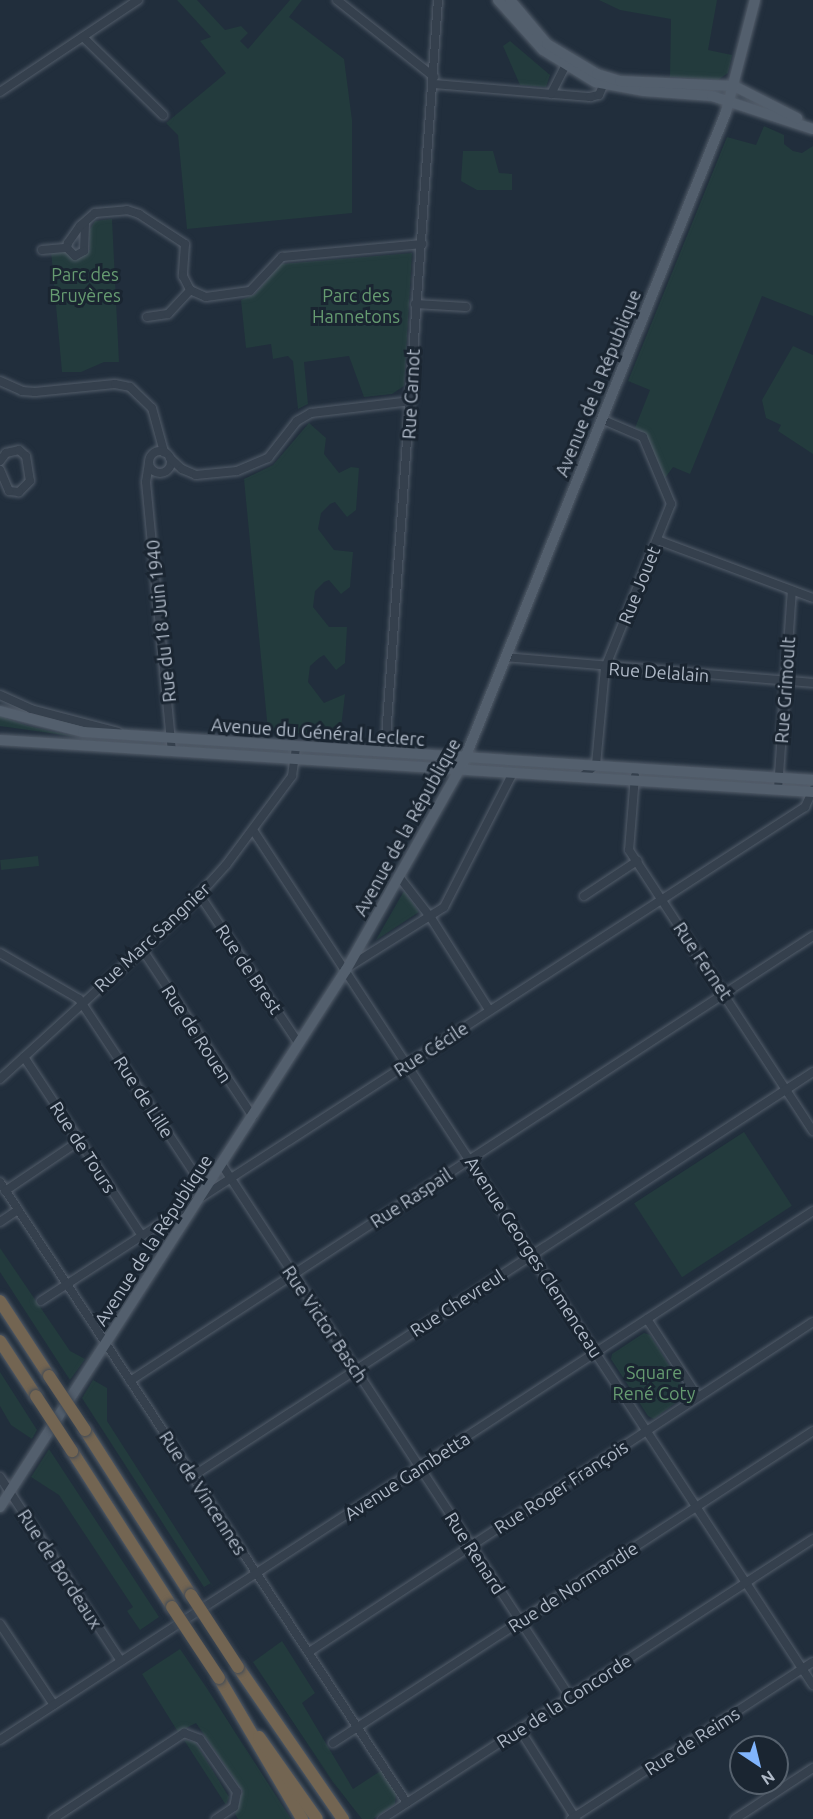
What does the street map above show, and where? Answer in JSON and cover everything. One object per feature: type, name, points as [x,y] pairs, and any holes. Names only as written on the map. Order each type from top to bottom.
[{"type":"highway","points":[[0,1301],[190,1595],[343,1819]]},
{"type":"highway","points":[[0,1341],[219,1678],[302,1819]]},
{"type":"highway","points":[[243,1718],[317,1819]]},
{"type":"main road","points":[[498,0],[524,33],[602,88],[730,100],[813,128]]},
{"type":"main road","points":[[510,0],[529,26],[567,63],[620,81],[734,86],[813,128]]},
{"type":"main road","name":"Avenue de la République","points":[[0,1507],[346,970],[460,770],[730,100],[755,0]]},
{"type":"main road","name":"Avenue du Général Leclerc","points":[[0,711],[54,727],[133,736],[466,755],[813,780]]},
{"type":"main road","name":"Avenue du Général Leclerc","points":[[0,740],[813,791]]},
{"type":"main road","points":[[376,765],[385,752]]},
{"type":"street","points":[[0,92],[138,0]]},
{"type":"street","points":[[337,0],[434,80],[590,97],[602,88]]},
{"type":"street","name":"Rue Carnot","points":[[385,752],[438,0]]},
{"type":"street","points":[[83,37],[163,115]]},
{"type":"street","points":[[551,94],[567,63]]},
{"type":"street","points":[[66,248],[95,213],[112,210],[139,214],[185,244],[183,276],[190,290],[206,297],[242,295],[250,291],[282,257],[422,244]]},
{"type":"street","points":[[42,250],[66,248],[75,256],[84,251],[85,223]]},
{"type":"street","points":[[147,317],[168,314],[190,290]]},
{"type":"street","points":[[416,304],[466,307]]},
{"type":"street","points":[[0,381],[14,388],[35,392],[114,384],[130,387],[152,408],[158,435],[167,455],[182,469]]},
{"type":"street","points":[[158,435],[148,463],[164,471],[182,469],[207,475],[247,468],[268,458],[297,421],[311,413],[411,401]]},
{"type":"street","name":"Rue Jouet","points":[[596,765],[605,668],[671,504],[642,437],[601,419]]},
{"type":"street","points":[[0,461],[6,453],[19,450],[26,456],[30,481],[19,492],[9,491],[0,470]]},
{"type":"street","points":[[153,453],[167,455]]},
{"type":"street","points":[[149,491],[164,471],[167,455]]},
{"type":"street","name":"Rue du 18 Juin 1940","points":[[148,463],[145,469],[149,491],[172,752]]},
{"type":"street","points":[[657,540],[813,598]]},
{"type":"street","name":"Rue Grimoult","points":[[778,789],[792,591]]},
{"type":"street","name":"Rue Delalain","points":[[505,657],[605,668],[813,682]]},
{"type":"street","points":[[0,695],[31,709],[133,736]]},
{"type":"street","name":"Rue Marc Sangnier","points":[[0,1079],[199,894],[253,830],[292,776],[296,747]]},
{"type":"street","points":[[581,777],[596,765]]},
{"type":"street","points":[[634,781],[636,768]]},
{"type":"street","points":[[346,970],[423,918],[431,918],[444,907],[513,773]]},
{"type":"street","name":"Rue Fernet","points":[[634,781],[629,850],[813,1131]]},
{"type":"street","name":"Rue Cécile","points":[[41,1301],[408,1064],[488,1008],[804,807],[813,791]]},
{"type":"street","name":"Avenue Georges Clemenceau","points":[[253,830],[813,1685]]},
{"type":"street","points":[[584,896],[637,861]]},
{"type":"street","points":[[400,878],[431,918],[488,1008]]},
{"type":"street","name":"Rue de Brest","points":[[199,894],[299,1044]]},
{"type":"street","name":"Rue Raspail","points":[[130,1381],[813,936]]},
{"type":"street","name":"Rue de Rouen","points":[[142,949],[253,1117]]},
{"type":"street","points":[[0,953],[75,995],[82,1003]]},
{"type":"street","name":"Rue de Lille","points":[[82,1003],[203,1195]]},
{"type":"street","name":"Rue de Tours","points":[[24,1057],[142,1236]]},
{"type":"street","name":"Rue Chevreul","points":[[193,1476],[813,1072]]},
{"type":"street","points":[[5,1191],[79,1142]]},
{"type":"street","name":"Rue Victor Basch","points":[[222,1165],[419,1468]]},
{"type":"street","name":"Rue de Vincennes","points":[[0,1182],[406,1803]]},
{"type":"street","points":[[0,1222],[18,1210]]},
{"type":"street","name":"Avenue Gambetta","points":[[0,1740],[813,1211]]},
{"type":"street","points":[[648,1319],[698,1397]]},
{"type":"street","name":"Rue Roger François","points":[[309,1652],[813,1322]]},
{"type":"street","name":"Rue de Normandie","points":[[333,1743],[813,1431]]},
{"type":"street","name":"Rue Renard","points":[[419,1468],[570,1697]]},
{"type":"street","name":"Rue de Bordeaux","points":[[0,1477],[121,1661]]},
{"type":"street","name":"Rue de la Concorde","points":[[382,1819],[813,1539]]},
{"type":"street","points":[[0,1624],[54,1705]]},
{"type":"street","name":"Rue de Reims","points":[[574,1818],[813,1662]]},
{"type":"street","points":[[520,1730],[574,1818]]},
{"type":"street","points":[[52,1819],[184,1733],[200,1739],[237,1792],[234,1807],[216,1819]]},
{"type":"street","points":[[735,1819],[813,1768]]},
{"type":"green space","points":[[177,0],[197,0],[225,30],[241,26],[248,33],[240,41],[248,49],[290,0],[302,0],[289,17],[344,59],[352,120],[352,213],[187,229],[178,135],[166,123],[226,73],[200,41],[211,37]]},
{"type":"green space","points":[[599,0],[717,0],[708,50],[732,55],[728,73],[718,80],[670,77],[671,19],[620,10]]},
{"type":"green space","points":[[510,41],[550,75],[546,87],[520,85],[503,46]]},
{"type":"green space","points":[[764,126],[784,135],[784,144],[793,151],[802,153],[813,146],[813,316],[762,296],[690,474],[673,467],[665,478],[645,433],[635,428],[650,390],[628,381],[727,137],[756,145]]},
{"type":"green space","points":[[463,151],[493,151],[499,173],[512,174],[512,190],[477,190],[461,181]]},
{"type":"green space","name":"Parc des Bruyères","points":[[112,219],[119,362],[104,362],[81,372],[62,372],[51,250],[67,248],[71,254],[90,250],[89,231],[95,221]]},
{"type":"green space","name":"Parc des Hannetons","points":[[412,253],[404,386],[392,394],[364,397],[349,356],[304,362],[308,404],[298,409],[293,361],[288,356],[273,359],[271,344],[246,348],[241,300],[255,294],[281,264]]},
{"type":"green space","points":[[793,346],[813,355],[813,454],[778,431],[781,425],[766,418],[762,400]]},
{"type":"green space","points":[[309,423],[326,438],[324,454],[339,473],[351,467],[359,468],[356,510],[347,517],[335,502],[330,504],[321,513],[318,529],[334,550],[353,552],[350,587],[341,594],[329,580],[324,582],[315,591],[313,607],[329,627],[347,627],[345,663],[336,670],[324,655],[310,666],[308,682],[324,703],[345,694],[340,736],[268,731],[244,479],[273,465]]},
{"type":"green space","points":[[0,716],[28,726],[78,737],[0,726]]},
{"type":"green space","points":[[38,856],[39,866],[1,870],[0,860]]},
{"type":"green space","points":[[404,891],[419,912],[376,940]]},
{"type":"green space","points":[[744,1132],[792,1206],[682,1277],[634,1203]]},
{"type":"green space","points":[[0,1248],[70,1351],[85,1359],[70,1380],[0,1272]]},
{"type":"green space","name":"Square René Coty","points":[[644,1333],[650,1335],[687,1394],[654,1419],[648,1416],[611,1359],[612,1354]]},
{"type":"green space","points":[[0,1372],[37,1430],[32,1439],[11,1425],[0,1406]]},
{"type":"green space","points":[[93,1380],[107,1388],[107,1421],[211,1583],[204,1587],[82,1398]]},
{"type":"green space","points":[[49,1449],[159,1617],[140,1630],[127,1611],[133,1607],[59,1495],[31,1477]]},
{"type":"green space","points":[[282,1641],[315,1693],[302,1703],[353,1789],[382,1770],[396,1793],[395,1804],[373,1819],[362,1819],[333,1782],[253,1662]]},
{"type":"green space","points":[[180,1649],[291,1819],[238,1819],[235,1814],[243,1791],[196,1723],[178,1732],[142,1674]]},
{"type":"green space","points":[[184,1740],[195,1742],[229,1797],[226,1805]]}]
